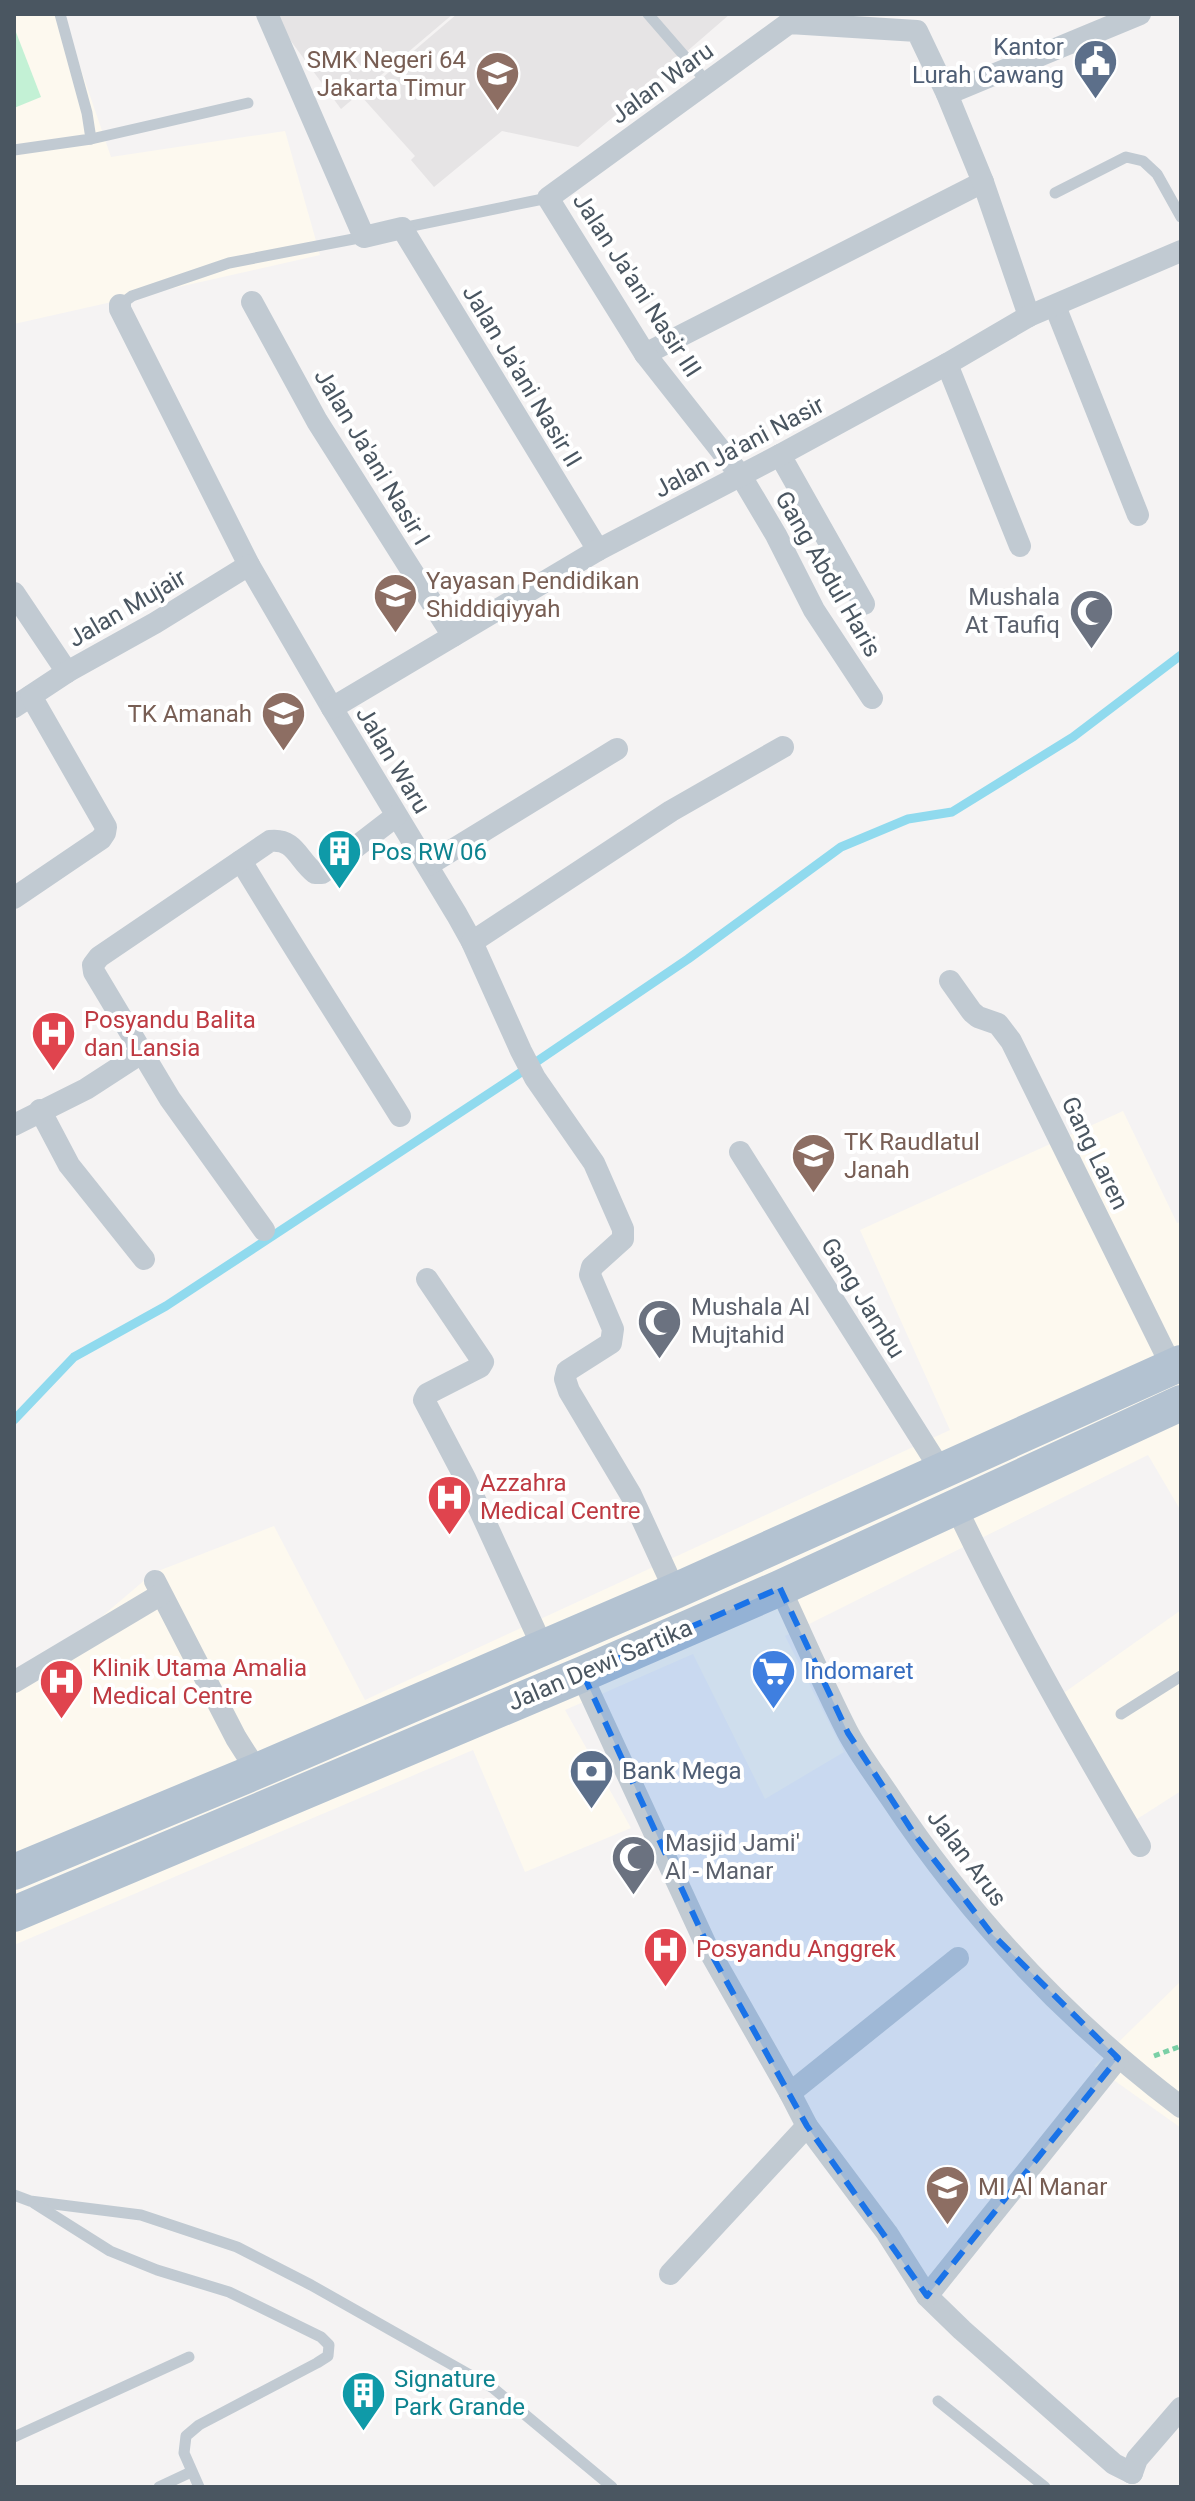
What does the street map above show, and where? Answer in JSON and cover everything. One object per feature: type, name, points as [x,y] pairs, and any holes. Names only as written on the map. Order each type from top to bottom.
[{"type":"main road","name":"Jalan Dewi Sartika","points":[[14,1871],[257,1771],[675,1591],[1176,1365]]},
{"type":"main road","name":"Jalan Dewi Sartika","points":[[14,1914],[780,1588],[1181,1403]]},
{"type":"street","points":[[267,14],[364,237],[402,228]]},
{"type":"street","points":[[947,94],[1140,14]]},
{"type":"street","name":"Jalan Waru","points":[[548,198],[789,23],[919,22],[983,182],[1029,316]]},
{"type":"street","points":[[645,354],[983,182]]},
{"type":"street","name":"Jalan Ja'ani Nasir III","points":[[548,198],[645,354],[741,476]]},
{"type":"street","name":"Jalan Ja'ani Nasir II","points":[[402,228],[598,550]]},
{"type":"street","name":"Jalan Ja'ani Nasir","points":[[332,708],[598,550],[780,455],[1029,316],[1181,251]]},
{"type":"street","name":"Jalan Ja'ani Nasir I","points":[[252,302],[317,421],[453,636]]},
{"type":"street","name":"Jalan Waru","points":[[120,305],[249,565],[472,942],[535,1078],[594,1163],[623,1229],[623,1239],[592,1267],[590,1275],[613,1329],[611,1343],[567,1371],[565,1379],[569,1391],[631,1495],[675,1591]]},
{"type":"street","points":[[1055,306],[1138,515]]},
{"type":"street","points":[[947,364],[1020,546]]},
{"type":"street","points":[[780,455],[864,604]]},
{"type":"street","name":"Gang Abdul Haris","points":[[741,476],[776,535],[814,610],[872,698]]},
{"type":"street","name":"Jalan Mujair","points":[[22,702],[67,672],[249,565]]},
{"type":"street","points":[[14,593],[67,672]]},
{"type":"street","points":[[14,898],[101,839],[106,827],[22,702]]},
{"type":"street","points":[[472,942],[671,811],[783,747]]},
{"type":"street","points":[[428,865],[617,749]]},
{"type":"street","points":[[264,1230],[170,1099],[94,972],[93,965],[99,957],[270,841],[281,840],[293,846],[309,869],[322,873],[396,816]]},
{"type":"street","points":[[241,861],[400,1116]]},
{"type":"street","name":"Gang Laren","points":[[950,981],[972,1012],[998,1024],[1011,1041],[1176,1365]]},
{"type":"street","points":[[14,1125],[86,1089],[143,1052]]},
{"type":"street","points":[[40,1110],[69,1165],[144,1259]]},
{"type":"street","name":"Gang Jambu","points":[[740,1152],[942,1472]]},
{"type":"street","points":[[427,1279],[483,1364],[423,1398],[465,1478],[543,1648]]},
{"type":"street","points":[[956,1507],[1061,1710],[1140,1846]]},
{"type":"street","points":[[14,1682],[158,1588],[236,1738],[257,1771]]},
{"type":"street","name":"Jalan Arus","points":[[780,1588],[848,1733],[915,1835],[991,1933],[1062,2006],[1118,2058],[1181,2107]]},
{"type":"street","points":[[581,1674],[707,1947],[807,2126],[887,2233],[927,2296],[1135,2480]]},
{"type":"street","points":[[790,2093],[958,1958]]},
{"type":"street","points":[[927,2296],[1118,2058]]},
{"type":"street","points":[[670,2274],[807,2126]]},
{"type":"street","points":[[1135,2480],[1137,2459],[1181,2408]]},
{"type":"lane","points":[[60,14],[91,139]]},
{"type":"lane","points":[[648,14],[707,82]]},
{"type":"lane","points":[[14,150],[91,139],[248,103]]},
{"type":"lane","points":[[1055,193],[1126,157],[1143,161],[1157,174],[1181,217]]},
{"type":"lane","points":[[402,228],[548,198]]},
{"type":"lane","points":[[120,305],[132,296],[229,263],[364,237]]},
{"type":"lane","points":[[1121,1714],[1181,1676]]},
{"type":"lane","points":[[14,2195],[30,2201],[110,2251],[157,2270],[229,2292],[321,2337],[329,2345],[328,2356],[199,2425],[186,2436],[184,2453],[199,2487]]},
{"type":"lane","points":[[30,2201],[141,2215],[237,2247],[311,2285],[493,2388],[612,2487]]},
{"type":"lane","points":[[14,2437],[189,2357]]},
{"type":"lane","points":[[938,2401],[1045,2487]]},
{"type":"lane","points":[[159,2487],[191,2472]]},
{"type":"highlighted area","points":[[780,1588],[848,1733],[915,1835],[991,1933],[1118,2058],[927,2296],[807,2126],[713,1957],[583,1674]]},
{"type":"shaded area","points":[[14,14],[62,14],[111,157],[285,131],[320,255],[14,324]]},
{"type":"shaded area","name":"SMK Negeri 64 Jakarta Timur","points":[[271,14],[453,14],[341,109]]},
{"type":"shaded area","name":"SMK Negeri 64 Jakarta Timur","points":[[457,14],[643,14],[681,59],[578,147],[502,131],[434,187],[411,160],[415,156],[361,96]]},
{"type":"shaded area","points":[[652,14],[730,14],[685,53]]},
{"type":"shaded area","points":[[1123,1111],[1177,1223],[1181,1222],[1181,1511],[1148,1455],[785,1636],[844,1752],[765,1799],[693,1654],[565,1710],[631,1828],[525,1872],[473,1750],[14,1945],[14,1690],[153,1573],[274,1526],[365,1700],[950,1430],[860,1230]]},
{"type":"shaded area","points":[[1181,1610],[1181,1791],[1134,1821],[1055,1699]]},
{"type":"shaded area","points":[[1181,1981],[1181,2128],[1094,2066]]},
{"type":"green space","points":[[14,27],[41,97],[14,108]]},
{"type":"waterway","points":[[14,1420],[74,1357],[166,1306],[511,1079],[688,959],[841,847],[908,819],[952,812],[1073,737],[1181,655]]},
{"type":"place","name":"Kantor Lurah Cawang","points":[[1095,100]]},
{"type":"place","name":"SMK Negeri 64 Jakarta Timur","points":[[497,113]]},
{"type":"place","name":"Yayasan Pendidikan Shiddiqiyyah","points":[[395,634]]},
{"type":"place","name":"Mushala At Taufiq","points":[[1091,650]]},
{"type":"place","name":"TK Amanah","points":[[283,753]]},
{"type":"place","name":"Pos RW 06","points":[[340,891]]},
{"type":"place","name":"Posyandu Balita dan Lansia","points":[[53,1073]]},
{"type":"place","name":"TK Raudlatul Janah","points":[[813,1195]]},
{"type":"place","name":"Mushala Al Mujtahid","points":[[660,1360]]},
{"type":"place","name":"Azzahra Medical Centre","points":[[449,1536]]},
{"type":"place","name":"Indomaret","points":[[773,1710]]},
{"type":"place","name":"Klinik Utama Amalia Medical Centre","points":[[61,1721]]},
{"type":"place","name":"Bank Mega","points":[[591,1810]]},
{"type":"place","name":"Masjid Jami' Al - Manar","points":[[634,1896]]},
{"type":"place","name":"Posyandu Anggrek","points":[[665,1988]]},
{"type":"place","name":"MI Al Manar","points":[[947,2226]]},
{"type":"place","name":"Signature Park Grande","points":[[363,2432]]}]
